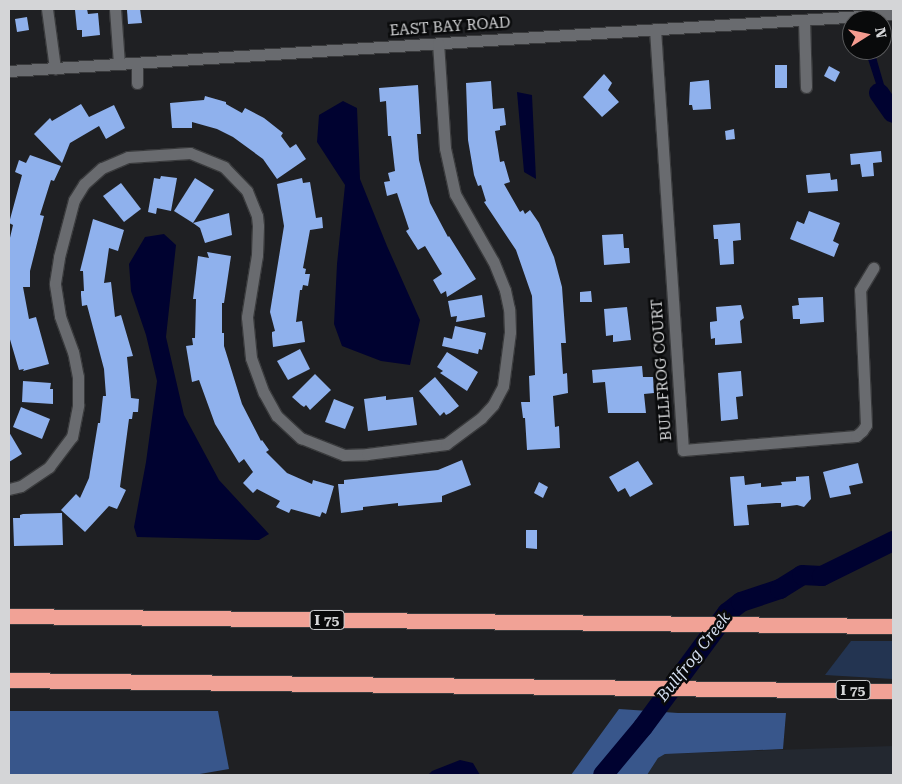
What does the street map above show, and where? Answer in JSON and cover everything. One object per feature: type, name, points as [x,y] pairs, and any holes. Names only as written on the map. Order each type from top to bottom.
[{"type":"highway","name":"I 75","points":[[9,616],[893,626]]},
{"type":"highway","name":"I 75","points":[[9,680],[893,691]]},
{"type":"street","points":[[47,9],[55,68]]},
{"type":"street","points":[[115,9],[119,64]]},
{"type":"street","name":"EAST BAY ROAD","points":[[9,71],[893,14]]},
{"type":"street","points":[[804,20],[806,87]]},
{"type":"street","name":"BULLFROG COURT","points":[[655,29],[683,450],[856,436],[862,432],[866,425],[860,290],[873,268]]},
{"type":"street","points":[[9,489],[21,486],[50,467],[72,437],[78,405],[78,377],[74,352],[60,316],[56,283],[59,257],[74,200],[84,184],[102,168],[128,157],[181,154],[199,156],[224,167],[252,200],[258,226],[257,255],[247,317],[251,358],[259,381],[276,416],[301,438],[344,455],[368,454],[446,444],[481,418],[493,405],[503,386],[510,332],[508,309],[505,290],[493,261],[455,194],[445,148],[438,43]]},
{"type":"street","points":[[137,63],[137,83]]},
{"type":"shaded area","points":[[868,60],[877,60],[887,95],[879,93]]},
{"type":"shaded area","points":[[517,92],[532,95],[536,179],[524,172]]},
{"type":"shaded area","points":[[343,101],[357,108],[360,179],[420,320],[410,365],[381,361],[342,346],[334,324],[337,264],[345,185],[317,142],[319,115]]},
{"type":"shaded area","points":[[164,234],[176,245],[166,337],[184,415],[219,480],[269,534],[259,540],[137,537],[134,527],[146,462],[157,381],[146,335],[131,291],[129,264],[145,237]]},
{"type":"shaded area","points":[[851,641],[893,641],[893,679],[825,675]]},
{"type":"shaded area","points":[[619,709],[678,713],[786,713],[783,749],[665,754],[658,758],[647,775],[571,775]]},
{"type":"shaded area","points":[[9,711],[218,711],[229,769],[194,775],[9,775]]},
{"type":"shaded area","points":[[893,746],[893,775],[647,775],[658,758],[665,754]]},
{"type":"shaded area","points":[[460,760],[473,763],[480,775],[428,775],[432,771]]},
{"type":"building","points":[[87,9],[88,14],[98,13],[100,35],[82,37],[82,30],[77,30],[75,10]]},
{"type":"building","points":[[140,9],[142,23],[128,24],[127,10]]},
{"type":"building","points":[[27,17],[29,30],[17,32],[15,19]]},
{"type":"building","points":[[775,65],[787,65],[787,88],[775,88]]},
{"type":"building","points":[[829,66],[840,72],[835,82],[824,76]]},
{"type":"building","points":[[604,74],[612,83],[608,90],[619,102],[602,117],[583,97]]},
{"type":"building","points":[[709,80],[711,109],[693,110],[692,105],[689,105],[690,82]]},
{"type":"building","points":[[491,81],[493,109],[504,108],[506,125],[500,126],[500,130],[495,131],[500,162],[504,161],[510,182],[504,184],[520,212],[523,210],[525,214],[530,210],[539,223],[554,257],[562,287],[566,343],[561,343],[563,374],[567,373],[568,393],[553,396],[555,427],[559,426],[560,448],[527,450],[525,418],[523,418],[521,402],[530,402],[529,376],[535,375],[532,296],[516,250],[484,202],[486,201],[481,185],[478,186],[474,175],[468,140],[466,83]]},
{"type":"building","points":[[418,85],[421,134],[417,134],[419,160],[430,203],[448,237],[476,279],[447,297],[446,291],[441,294],[433,280],[442,274],[425,246],[418,250],[406,231],[409,229],[397,193],[387,196],[384,182],[390,181],[388,173],[395,171],[391,136],[388,136],[386,101],[380,102],[379,88]]},
{"type":"building","points":[[205,96],[226,102],[226,104],[242,113],[245,108],[264,118],[283,133],[281,136],[290,148],[296,144],[306,159],[277,179],[263,159],[233,137],[217,129],[192,122],[192,128],[172,128],[170,103],[204,100]]},
{"type":"building","points":[[81,104],[89,117],[114,105],[125,128],[106,139],[99,126],[70,143],[62,163],[34,134],[50,118],[52,121]]},
{"type":"building","points":[[734,129],[735,139],[726,140],[725,131]]},
{"type":"building","points":[[881,151],[882,162],[873,163],[874,176],[862,177],[860,164],[851,165],[850,154]]},
{"type":"building","points":[[30,155],[61,166],[54,181],[51,180],[40,215],[44,216],[30,271],[30,287],[23,287],[29,319],[36,317],[49,364],[23,371],[24,369],[19,370],[9,336],[9,242],[13,225],[9,223],[22,175],[15,172],[19,160],[26,163]]},
{"type":"building","points":[[830,173],[831,180],[837,179],[838,191],[808,193],[806,175]]},
{"type":"building","points":[[161,176],[177,178],[171,211],[157,208],[156,214],[148,212],[154,178],[160,179]]},
{"type":"building","points":[[195,178],[214,190],[193,223],[174,211]]},
{"type":"building","points":[[302,178],[303,183],[310,182],[316,218],[322,217],[323,228],[310,230],[303,268],[306,269],[305,274],[310,274],[308,286],[303,285],[302,290],[300,290],[296,322],[302,321],[305,342],[273,347],[272,332],[275,331],[270,312],[284,226],[277,184]]},
{"type":"building","points":[[121,183],[141,209],[124,222],[103,196]]},
{"type":"building","points":[[809,211],[840,223],[833,241],[839,244],[834,257],[790,239],[797,221],[804,224]]},
{"type":"building","points":[[229,213],[232,235],[205,243],[200,228],[193,223]]},
{"type":"building","points":[[93,219],[124,230],[118,251],[109,248],[104,283],[111,282],[115,317],[121,315],[133,356],[127,357],[131,398],[139,399],[138,412],[133,412],[132,419],[129,419],[120,487],[126,490],[117,509],[109,506],[85,532],[61,510],[76,494],[80,498],[89,478],[98,423],[100,423],[103,396],[106,396],[104,369],[87,305],[82,306],[81,295],[81,291],[84,291],[83,271],[80,271]]},
{"type":"building","points":[[740,223],[741,240],[733,241],[734,264],[720,265],[718,239],[714,239],[713,225]]},
{"type":"building","points":[[623,234],[624,248],[629,248],[630,263],[604,265],[602,235]]},
{"type":"building","points":[[207,252],[231,256],[224,303],[222,303],[222,333],[224,333],[224,346],[242,404],[261,441],[269,450],[266,452],[287,473],[312,484],[313,480],[334,486],[326,514],[322,512],[320,517],[291,509],[289,513],[276,507],[280,501],[257,489],[253,493],[243,483],[253,472],[244,459],[239,463],[215,424],[199,380],[192,382],[186,346],[193,345],[192,338],[195,338],[196,299],[193,299],[198,256],[209,258]]},
{"type":"building","points":[[591,291],[592,302],[580,302],[580,292]]},
{"type":"building","points":[[482,295],[485,317],[456,322],[457,316],[451,317],[448,301]]},
{"type":"building","points":[[823,297],[824,322],[800,324],[800,319],[793,319],[792,306],[799,305],[798,298]]},
{"type":"building","points":[[741,305],[744,318],[740,321],[742,343],[715,345],[715,338],[711,339],[710,322],[717,321],[716,307]]},
{"type":"building","points":[[627,307],[631,340],[613,342],[613,335],[606,336],[604,309]]},
{"type":"building","points":[[455,326],[486,333],[482,350],[479,349],[478,354],[442,346],[444,337],[452,339]]},
{"type":"building","points":[[300,349],[310,369],[288,380],[277,361]]},
{"type":"building","points":[[447,352],[478,372],[467,391],[440,373],[443,371],[437,367]]},
{"type":"building","points":[[642,366],[643,377],[653,377],[654,393],[644,394],[646,413],[608,413],[605,382],[593,383],[592,370]]},
{"type":"building","points":[[741,371],[743,396],[736,397],[738,419],[721,421],[718,373]]},
{"type":"building","points":[[315,374],[331,390],[310,410],[306,405],[304,407],[292,397]]},
{"type":"building","points":[[435,377],[459,406],[446,415],[444,412],[440,416],[419,391]]},
{"type":"building","points":[[23,381],[51,383],[50,389],[53,389],[53,404],[22,402]]},
{"type":"building","points":[[386,396],[386,400],[413,397],[417,425],[368,431],[364,399]]},
{"type":"building","points":[[334,399],[354,407],[345,429],[325,422]]},
{"type":"building","points":[[21,407],[50,419],[42,439],[13,427]]},
{"type":"building","points":[[9,432],[22,454],[9,462]]},
{"type":"building","points":[[462,460],[471,485],[442,496],[442,502],[398,506],[398,503],[363,507],[363,510],[341,513],[338,484],[344,484],[344,480],[438,470]]},
{"type":"building","points":[[638,461],[653,484],[630,497],[625,488],[618,492],[609,477]]},
{"type":"building","points":[[858,463],[863,483],[849,486],[851,494],[830,498],[823,472]]},
{"type":"building","points":[[744,476],[745,485],[761,483],[761,487],[782,485],[781,482],[796,481],[796,477],[809,476],[811,499],[804,507],[797,505],[781,507],[781,503],[747,505],[749,525],[734,526],[730,477]]},
{"type":"building","points":[[539,482],[548,487],[543,498],[534,493]]},
{"type":"building","points":[[62,513],[63,545],[14,546],[13,518],[20,518],[20,515],[23,514]]},
{"type":"building","points":[[526,530],[537,530],[537,549],[526,548]]},
{"type":"waterway","name":"Bullfrog Creek","points":[[879,93],[893,113]]},
{"type":"waterway","name":"Bullfrog Creek","points":[[603,775],[643,727],[727,613],[741,602],[780,589],[802,575],[822,576],[893,541]]}]
